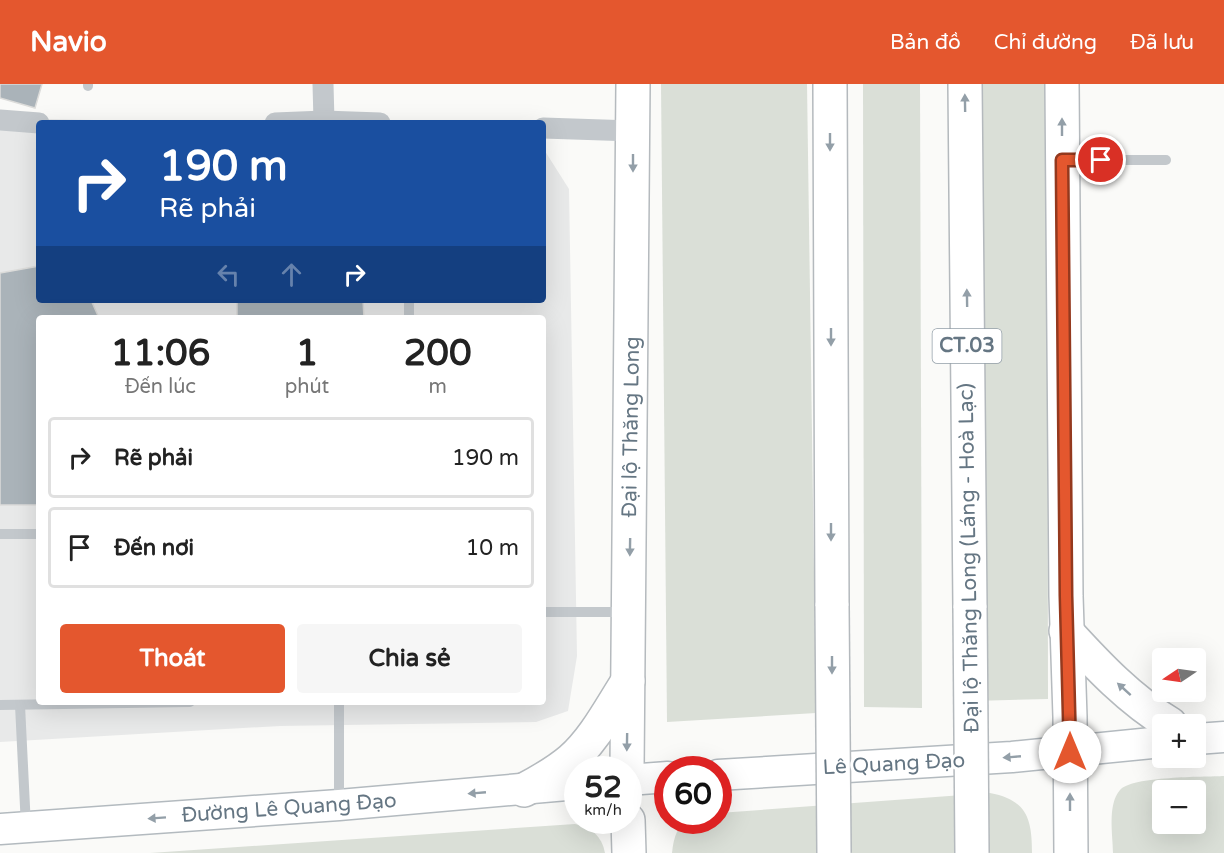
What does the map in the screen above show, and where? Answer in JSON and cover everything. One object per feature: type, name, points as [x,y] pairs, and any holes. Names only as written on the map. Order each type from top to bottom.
[{"type":"main road","name":"Đại lộ Thăng Long","points":[[627,756],[633,84]]},
{"type":"main road","points":[[830,84],[834,853]]},
{"type":"main road","name":"Đại lộ Thăng Long (Láng - Hoà Lạc)","points":[[965,84],[972,853]]},
{"type":"main road","points":[[1062,84],[1066,631],[1071,853]]},
{"type":"main road","points":[[1066,631],[1095,662],[1153,714]]},
{"type":"main road","points":[[524,790],[573,759],[588,741],[628,681]]},
{"type":"main road","points":[[1206,738],[1224,737]]},
{"type":"main road","name":"Lê Quang Đạo","points":[[732,774],[1070,752],[1152,743]]},
{"type":"main road","name":"Đường Lê Quang Đạo","points":[[13,828],[564,786]]},
{"type":"main road","points":[[628,834],[629,853]]},
{"type":"street","points":[[323,84],[324,120]]},
{"type":"street","points":[[0,120],[36,123]]},
{"type":"street","points":[[546,128],[633,131]]},
{"type":"lane","points":[[1062,160],[1166,160]]},
{"type":"lane","points":[[0,534],[36,534]]},
{"type":"lane","points":[[546,612],[629,612]]},
{"type":"lane","points":[[0,705],[36,705]]},
{"type":"lane","points":[[13,828],[20,705]]},
{"type":"lane","points":[[339,705],[339,804]]},
{"type":"shaded area","points":[[661,84],[807,84],[816,713],[667,722]]},
{"type":"shaded area","points":[[863,84],[920,84],[922,708],[864,707]]},
{"type":"shaded area","points":[[972,84],[1047,84],[1048,699],[973,701]]},
{"type":"shaded area","points":[[0,118],[95,120],[36,120],[36,303],[546,303],[546,153],[569,189],[577,656],[568,711],[536,722],[280,726],[0,742]]},
{"type":"shaded area","points":[[1224,776],[1224,853],[1113,853],[1113,804],[1120,790],[1138,782],[1152,780],[1152,834],[1206,834],[1206,780],[1153,780]]},
{"type":"shaded area","points":[[990,793],[1012,801],[1025,813],[1031,830],[1032,853],[672,853],[677,834],[732,834],[732,812]]},
{"type":"shaded area","points":[[564,825],[564,834],[596,834],[605,853],[150,853]]},
{"type":"building","points":[[0,84],[42,84],[35,108],[0,98]]},
{"type":"building","points":[[36,267],[36,303],[92,303],[98,315],[36,315],[36,505],[0,505],[0,273]]},
{"type":"building","points":[[237,303],[363,303],[364,315],[237,315]]},
{"type":"route","points":[[1070,752],[1066,631],[1062,160],[1101,160]]}]
